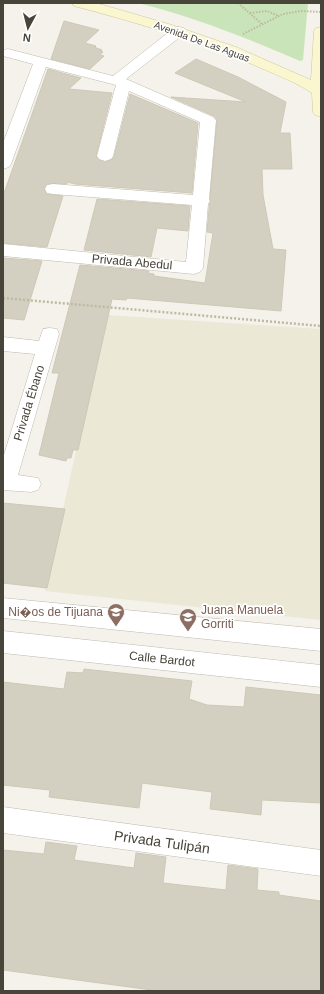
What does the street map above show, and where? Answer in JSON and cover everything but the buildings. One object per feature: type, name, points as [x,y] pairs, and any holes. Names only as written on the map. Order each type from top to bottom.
[{"type":"main road","name":"Avenida De Las Aguas","points":[[78,3],[179,31],[222,46],[286,73],[320,91]]},
{"type":"main road","points":[[321,31],[321,112]]},
{"type":"street","points":[[105,156],[120,81],[179,31]]},
{"type":"street","name":"Privada Abedul","points":[[3,250],[194,268],[202,201],[208,120],[120,81],[8,54]]},
{"type":"street","points":[[3,164],[41,62]]},
{"type":"street","points":[[53,189],[202,201]]},
{"type":"street","name":"Privada Ébano","points":[[3,344],[48,341],[4,482],[31,484]]},
{"type":"street","points":[[3,608],[321,640]]},
{"type":"street","name":"Calle Bardot","points":[[3,642],[321,676]]},
{"type":"street","name":"Privada Tulipán","points":[[3,820],[321,863]]},
{"type":"path","points":[[238,3],[264,25]]},
{"type":"path","points":[[250,13],[267,11],[279,16]]},
{"type":"path","points":[[222,46],[279,16],[300,11],[321,12]]},
{"type":"path","points":[[3,298],[321,326]]},
{"type":"shaded area","points":[[106,315],[321,329],[321,620],[45,591]]},
{"type":"green space","points":[[138,3],[308,3],[303,60],[300,61],[200,21]]},
{"type":"place","name":"Ni�os de Tijuana","points":[[116,627]]},
{"type":"place","name":"Juana Manuela Gorriti","points":[[188,632]]}]
